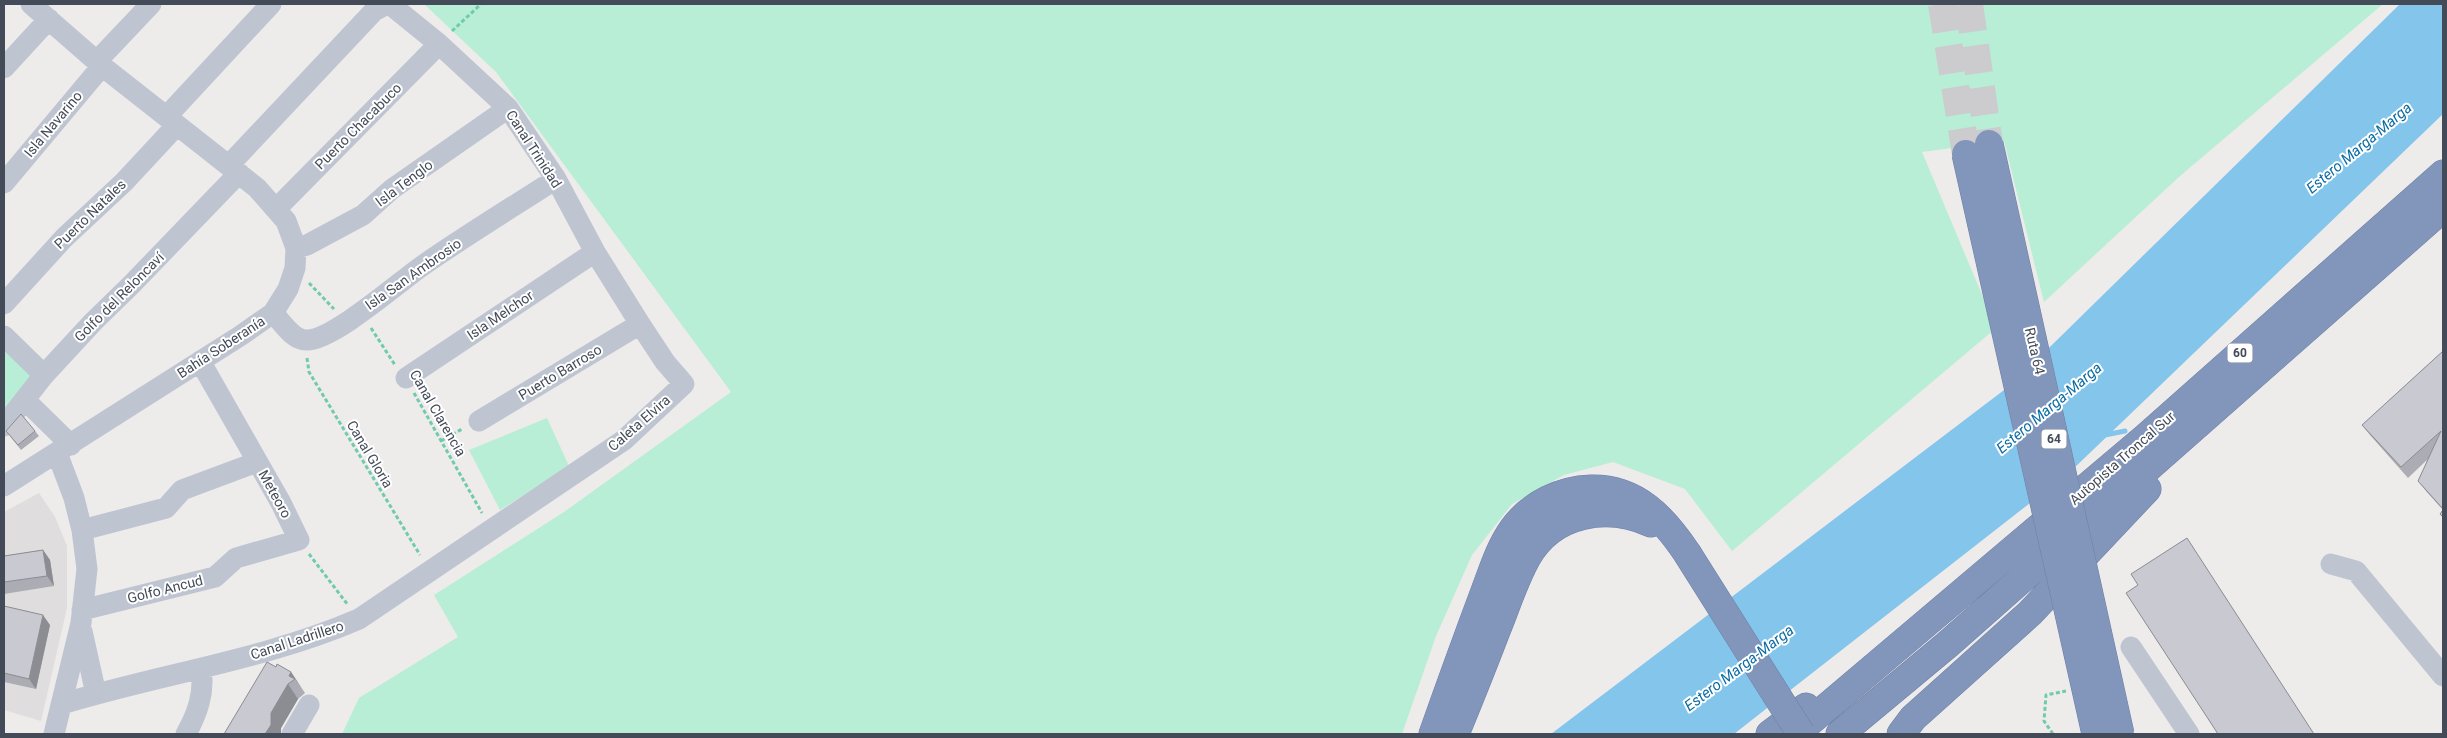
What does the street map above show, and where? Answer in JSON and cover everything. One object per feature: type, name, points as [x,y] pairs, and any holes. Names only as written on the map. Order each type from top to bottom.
[{"type":"highway","name":"Ruta 64","points":[[2096,734],[1977,149],[2120,734]]},
{"type":"highway","name":"Autopista Troncal Sur","points":[[1795,734],[1967,591],[2145,438],[2443,174]]},
{"type":"highway","name":"Autopista Troncal Sur","points":[[1840,734],[1948,644],[2443,208]]},
{"type":"highway","points":[[1901,734],[1913,718],[2030,613],[2122,516],[2226,401]]},
{"type":"highway","points":[[1433,734],[1498,558],[1513,529],[1524,517],[1550,498],[1581,489],[1612,491],[1641,502],[1654,511],[1681,544],[1801,734]]},
{"type":"highway","points":[[1456,734],[1520,570],[1528,556],[1549,532],[1577,516],[1607,511],[1637,517],[1681,544]]},
{"type":"highway","points":[[1770,734],[1860,665],[1967,591]]},
{"type":"street","name":"Isla Navarino","points":[[4,182],[151,4]]},
{"type":"street","name":"Puerto Natales","points":[[4,304],[64,238],[124,182],[172,120],[271,4]]},
{"type":"street","name":"Canal Trinidad","points":[[391,5],[439,44],[508,108],[556,179],[595,252],[640,324]]},
{"type":"street","name":"Golfo del Reloncaví","points":[[4,426],[44,375],[234,169],[374,10],[391,5]]},
{"type":"street","points":[[4,68],[36,8],[100,64],[234,169],[277,208],[286,221],[295,258]]},
{"type":"street","name":"Puerto Chacabuco","points":[[277,208],[439,44]]},
{"type":"street","name":"Isla Tenglo","points":[[295,258],[307,245],[363,216],[392,189],[508,108]]},
{"type":"street","name":"Isla San Ambrosio","points":[[306,341],[318,339],[353,317],[422,266],[556,179]]},
{"type":"street","name":"Isla Melchor","points":[[406,378],[595,252]]},
{"type":"street","name":"Bahía Soberanía","points":[[4,486],[273,313],[288,289],[295,258]]},
{"type":"street","points":[[273,313],[295,337],[306,341]]},
{"type":"street","name":"Puerto Barroso","points":[[479,421],[640,324]]},
{"type":"street","name":"Caleta Elvira","points":[[498,524],[624,440],[684,384],[665,362],[640,324]]},
{"type":"street","points":[[4,336],[44,375]]},
{"type":"street","name":"Meteoro","points":[[200,361],[299,540]]},
{"type":"street","points":[[25,400],[64,449],[82,530],[86,569],[81,616],[54,734]]},
{"type":"street","points":[[82,530],[166,508],[182,490],[257,462]]},
{"type":"street","name":"Canal Ladrillero","points":[[62,704],[96,694],[201,670],[332,631],[359,619],[431,573],[498,524]]},
{"type":"street","name":"Golfo Ancud","points":[[81,616],[215,577],[236,558],[299,540]]},
{"type":"street","points":[[2331,564],[2356,571],[2443,676]]},
{"type":"street","points":[[81,616],[96,694]]},
{"type":"street","points":[[2131,647],[2189,734]]},
{"type":"street","points":[[186,734],[200,705],[203,684],[201,670]]},
{"type":"street","points":[[292,734],[309,705]]},
{"type":"path","points":[[439,44],[480,4]]},
{"type":"path","name":"Canal Clarencia","points":[[295,258],[353,317],[406,378],[441,441],[498,524]]},
{"type":"path","name":"Canal Gloria","points":[[306,341],[309,372],[389,508],[431,573]]},
{"type":"path","points":[[441,441],[479,421]]},
{"type":"path","points":[[299,540],[359,619]]},
{"type":"path","points":[[2053,734],[2044,721],[2046,695],[2066,691],[2071,698]]},
{"type":"shaded area","points":[[39,493],[55,517],[67,546],[67,608],[41,721],[4,710],[4,512]]},
{"type":"green space","points":[[424,4],[2383,4],[2180,176],[2044,302],[2004,141],[1922,152],[1996,328],[1732,551],[1685,489],[1613,462],[1564,475],[1512,504],[1472,555],[1436,636],[1402,734],[342,734],[359,698],[458,637],[434,595],[564,512],[731,392],[496,72]]},
{"type":"green space","points":[[4,349],[33,377],[4,412]]},
{"type":"green space","points":[[547,418],[569,466],[500,510],[469,450]]},
{"type":"water","name":"Estero Marga-Marga","points":[[2400,4],[2443,4],[2443,114],[2071,471],[1734,734],[1551,734],[2012,384]]},
{"type":"building","points":[[2443,351],[2443,509],[2418,481],[2441,431],[2401,467],[2362,425]]},
{"type":"building","points":[[21,414],[35,431],[18,445],[6,431]]},
{"type":"building","points":[[2187,538],[2314,734],[2218,734],[2126,593],[2138,585],[2131,574]]},
{"type":"building","points":[[43,550],[47,576],[4,582],[4,556]]},
{"type":"building","points":[[4,606],[43,615],[29,679],[4,673]]},
{"type":"building","points":[[267,662],[276,667],[277,664],[291,672],[289,676],[295,679],[288,684],[271,713],[271,725],[265,734],[224,734]]},
{"type":"waterway","points":[[2105,435],[2125,431]]},
{"type":"tunnel","points":[[1942,4],[1966,154]]},
{"type":"tunnel","points":[[1969,4],[1989,144]]}]
